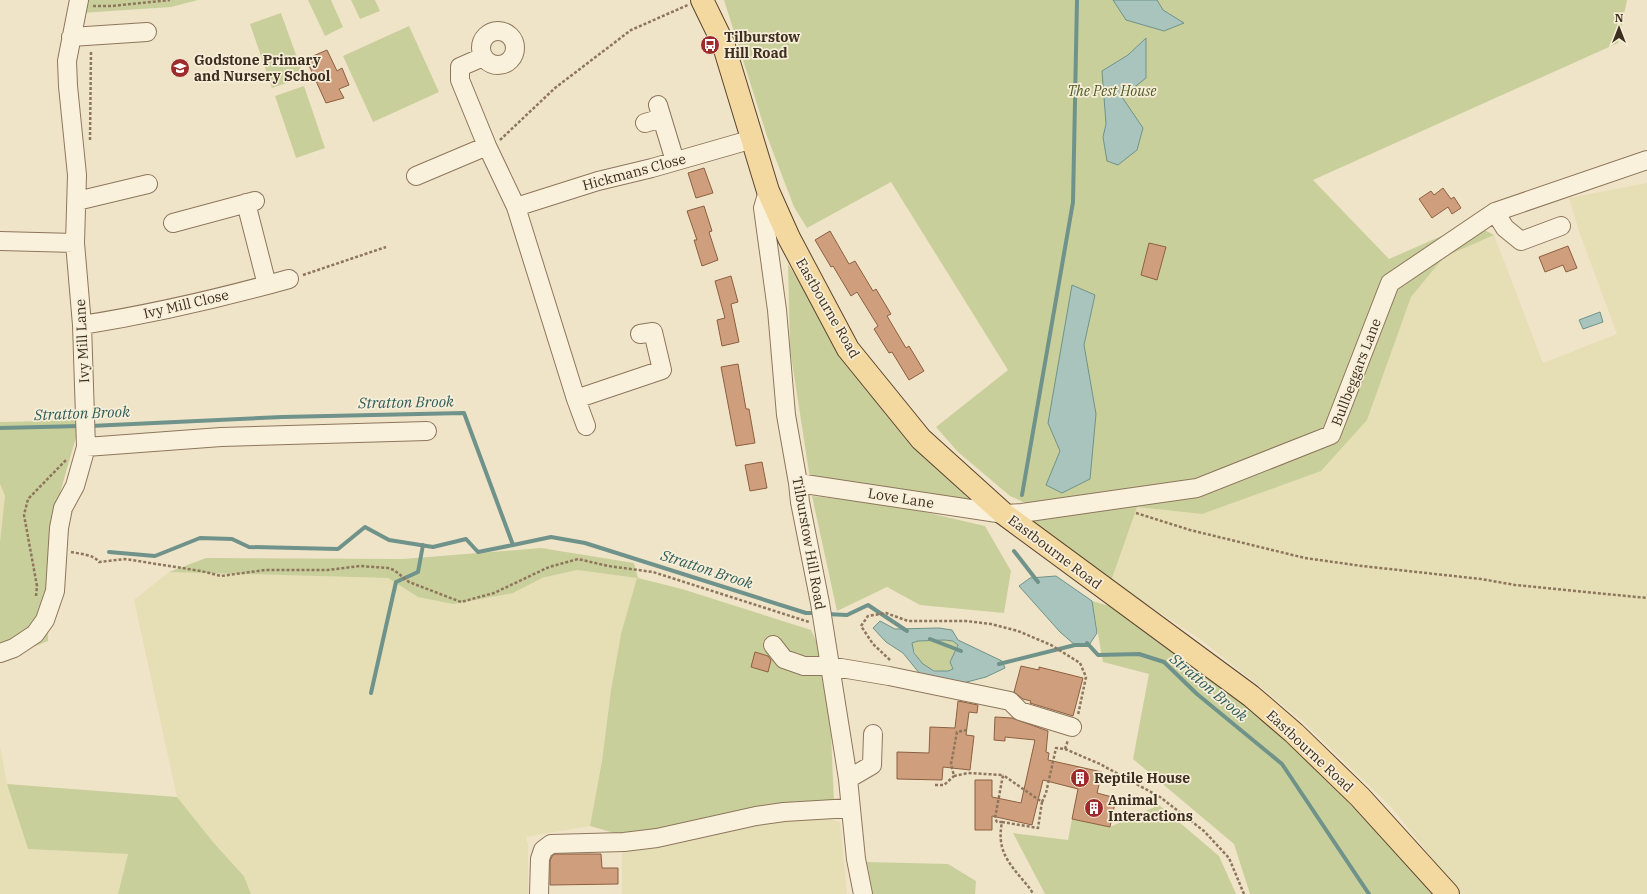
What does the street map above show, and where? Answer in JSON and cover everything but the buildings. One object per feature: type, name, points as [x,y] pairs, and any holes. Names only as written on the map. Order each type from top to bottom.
[{"type":"main road","name":"Eastbourne Road","points":[[698,2],[723,43],[768,191],[789,238],[848,349],[921,439],[1004,514],[1251,696],[1294,733],[1360,796],[1448,894]]},
{"type":"street","name":"Ivy Mill Lane","points":[[0,653],[14,648],[35,634],[45,620],[55,592],[59,528],[63,508],[75,486],[86,433],[82,325],[75,243],[77,175],[67,61],[79,3]]},
{"type":"street","points":[[72,37],[147,32]]},
{"type":"street","points":[[483,57],[460,67],[460,80],[487,146],[516,207],[576,400],[586,426]]},
{"type":"street","points":[[655,115],[675,161]]},
{"type":"street","name":"Hickmans Close","points":[[516,207],[598,181],[753,139]]},
{"type":"street","points":[[416,176],[487,146]]},
{"type":"street","name":"Bullbeggars Lane","points":[[1004,514],[1022,513],[1197,488],[1331,435],[1390,283],[1495,212],[1647,160]]},
{"type":"street","points":[[77,201],[148,184]]},
{"type":"street","name":"Tilburstow Hill Road","points":[[768,191],[763,208],[777,310],[786,414],[800,502],[822,617],[848,779],[856,859],[863,894]]},
{"type":"street","points":[[173,223],[250,202],[267,285]]},
{"type":"street","points":[[1495,212],[1505,228],[1521,241],[1561,226]]},
{"type":"street","points":[[0,241],[75,243]]},
{"type":"street","name":"Ivy Mill Close","points":[[82,325],[125,318],[289,279]]},
{"type":"street","points":[[576,400],[662,370],[653,332],[640,334]]},
{"type":"street","points":[[86,433],[221,437],[427,431]]},
{"type":"street","name":"Love Lane","points":[[798,483],[1004,514]]},
{"type":"street","points":[[774,646],[784,659],[804,666],[829,666],[866,678],[1010,701],[1020,711],[1072,727]]},
{"type":"street","points":[[848,779],[872,765],[873,734]]},
{"type":"street","points":[[539,894],[540,859],[543,850],[551,844],[599,841],[624,842],[657,838],[756,816],[784,812],[851,808]]},
{"type":"path","points":[[79,3],[112,6],[170,0]]},
{"type":"path","points":[[487,146],[495,144],[555,88],[631,30],[698,2]]},
{"type":"path","points":[[289,279],[386,247]]},
{"type":"path","points":[[36,600],[37,586],[24,515],[28,499],[68,459]]},
{"type":"path","points":[[1134,512],[1190,530],[1305,558],[1362,566],[1482,579],[1515,585],[1647,598]]},
{"type":"path","points":[[58,550],[84,554],[96,558],[99,562],[125,559],[201,571],[221,576],[265,570],[328,570],[360,566],[388,568],[409,582],[461,602],[494,593],[549,567],[583,559],[608,566],[653,572],[791,617],[822,617]]},
{"type":"path","points":[[868,616],[886,613],[908,621],[966,621],[991,624],[1018,631],[1066,653],[1080,663],[1086,677],[1078,715],[1072,727],[1065,749]]},
{"type":"path","points":[[954,776],[951,764],[957,732],[967,730]]},
{"type":"path","points":[[1003,775],[995,818],[998,822],[1038,828],[1042,802],[1046,793],[1056,748],[1065,749],[1100,764],[1160,797],[1204,832],[1229,858],[1244,894]]},
{"type":"path","points":[[935,785],[944,785],[954,776],[968,773],[1003,775],[1042,802]]},
{"type":"path","points":[[1002,822],[1000,835],[1002,850],[1033,894]]},
{"type":"shaded area","points":[[1647,183],[1647,894],[1461,894],[1391,807],[1300,719],[1200,639],[1111,581],[1136,507],[1202,514],[1367,420],[1411,297],[1444,257],[1494,235],[1543,363],[1617,334],[1580,234],[1569,198]]},
{"type":"shaded area","points":[[0,484],[5,496],[0,542]]},
{"type":"shaded area","points":[[577,570],[638,578],[621,634],[611,690],[602,761],[590,826],[526,837],[528,844],[528,894],[251,894],[244,875],[213,842],[177,797],[134,600],[169,572],[388,578],[418,597],[513,593],[542,578]]},
{"type":"shaded area","points":[[0,746],[7,784],[28,849],[128,854],[118,894],[0,894]]},
{"type":"shaded area","points":[[819,816],[840,822],[847,894],[622,894],[622,851],[642,845],[740,826]]},
{"type":"green space","points":[[85,0],[198,0],[171,7],[81,13]]},
{"type":"green space","points":[[308,0],[331,0],[343,27],[325,36]]},
{"type":"green space","points":[[351,0],[375,0],[380,11],[360,19]]},
{"type":"green space","name":"The Pest House","points":[[724,0],[1627,0],[1618,43],[1313,180],[1389,259],[1471,223],[1494,235],[1444,257],[1411,297],[1367,420],[1321,471],[1202,514],[1137,507],[1111,581],[1028,518],[1028,504],[1010,496],[958,452],[936,427],[1008,370],[891,182],[807,228],[794,207],[767,136]]},
{"type":"green space","points":[[281,13],[304,77],[272,88],[250,24]]},
{"type":"green space","points":[[409,26],[439,92],[373,122],[343,56]]},
{"type":"green space","points":[[304,86],[325,148],[296,158],[275,96]]},
{"type":"green space","points":[[788,264],[844,353],[909,441],[970,500],[959,502],[810,479],[790,349]]},
{"type":"green space","points":[[81,420],[51,524],[48,641],[0,660],[0,542],[5,496],[0,484],[0,422]]},
{"type":"green space","points":[[812,496],[894,505],[985,526],[1011,571],[1004,613],[920,605],[887,587],[837,611]]},
{"type":"green space","points":[[541,548],[634,563],[638,578],[682,589],[811,630],[824,657],[831,734],[834,802],[799,801],[762,806],[647,831],[618,834],[590,826],[602,761],[611,690],[621,634],[637,578],[577,570],[542,578],[513,593],[453,604],[418,597],[388,578],[169,572],[206,558],[403,559]]},
{"type":"green space","points":[[1092,601],[1138,614],[1204,661],[1448,894],[1250,894],[1234,844],[1133,759],[1149,674],[1103,662]]},
{"type":"green space","points":[[918,641],[953,641],[958,645],[955,652],[953,669],[945,671],[932,669],[921,662],[917,657],[912,643]]},
{"type":"green space","points":[[7,784],[177,797],[213,842],[244,876],[251,894],[118,894],[128,854],[28,849]]},
{"type":"green space","points":[[1159,805],[1219,856],[1236,894],[1045,894],[1013,833],[1068,840],[1072,819],[1110,827]]},
{"type":"green space","points":[[867,862],[948,864],[976,881],[975,894],[873,894]]},
{"type":"water","points":[[1113,0],[1157,0],[1163,10],[1184,23],[1164,31],[1126,20]]},
{"type":"water","points":[[1146,38],[1146,78],[1122,97],[1143,128],[1137,150],[1118,165],[1107,161],[1103,137],[1106,124],[1102,71],[1128,55]]},
{"type":"water","points":[[1072,285],[1095,295],[1084,345],[1096,414],[1090,479],[1062,493],[1046,485],[1060,451],[1048,423]]},
{"type":"water","points":[[1600,312],[1603,322],[1583,329],[1579,320]]},
{"type":"water","points":[[1056,576],[1092,601],[1097,633],[1089,645],[1075,645],[1060,632],[1019,586],[1030,578]]},
{"type":"water","points":[[880,621],[895,629],[939,628],[952,630],[958,640],[1002,661],[1005,668],[986,677],[963,683],[920,674],[903,653],[886,642],[873,628]],"holes":[[[918,641],[953,641],[958,645],[950,662],[953,669],[948,671],[934,671],[923,664],[914,653],[912,643]]]},
{"type":"waterway","points":[[1022,495],[1073,202],[1077,0]]},
{"type":"waterway","name":"Stratton Brook","points":[[90,426],[282,417],[464,413],[513,545],[551,537],[585,543],[806,613],[817,613]]},
{"type":"waterway","name":"Stratton Brook","points":[[0,428],[81,426]]},
{"type":"waterway","points":[[109,552],[155,556],[200,538],[232,539],[249,547],[338,549],[365,527],[389,540],[433,547],[466,539],[478,552],[513,545]]},
{"type":"waterway","points":[[371,693],[396,582],[418,572],[423,545]]},
{"type":"waterway","points":[[1014,551],[1038,582]]},
{"type":"waterway","name":"Stratton Brook","points":[[826,614],[847,615],[868,605],[907,631]]},
{"type":"waterway","name":"Stratton Brook","points":[[930,639],[961,651]]},
{"type":"waterway","name":"Stratton Brook","points":[[1087,643],[1098,655],[1139,654],[1164,662],[1197,694],[1282,764],[1369,894]]},
{"type":"waterway","name":"Stratton Brook","points":[[999,664],[1075,645],[1089,645]]},
{"type":"place","name":"Tilburstow Hill Road","points":[[710,45]]},
{"type":"place","name":"Godstone Primary and Nursery School","points":[[180,68]]},
{"type":"place","name":"Reptile House","points":[[1080,778]]},
{"type":"place","name":"Animal Interactions","points":[[1094,808]]}]
